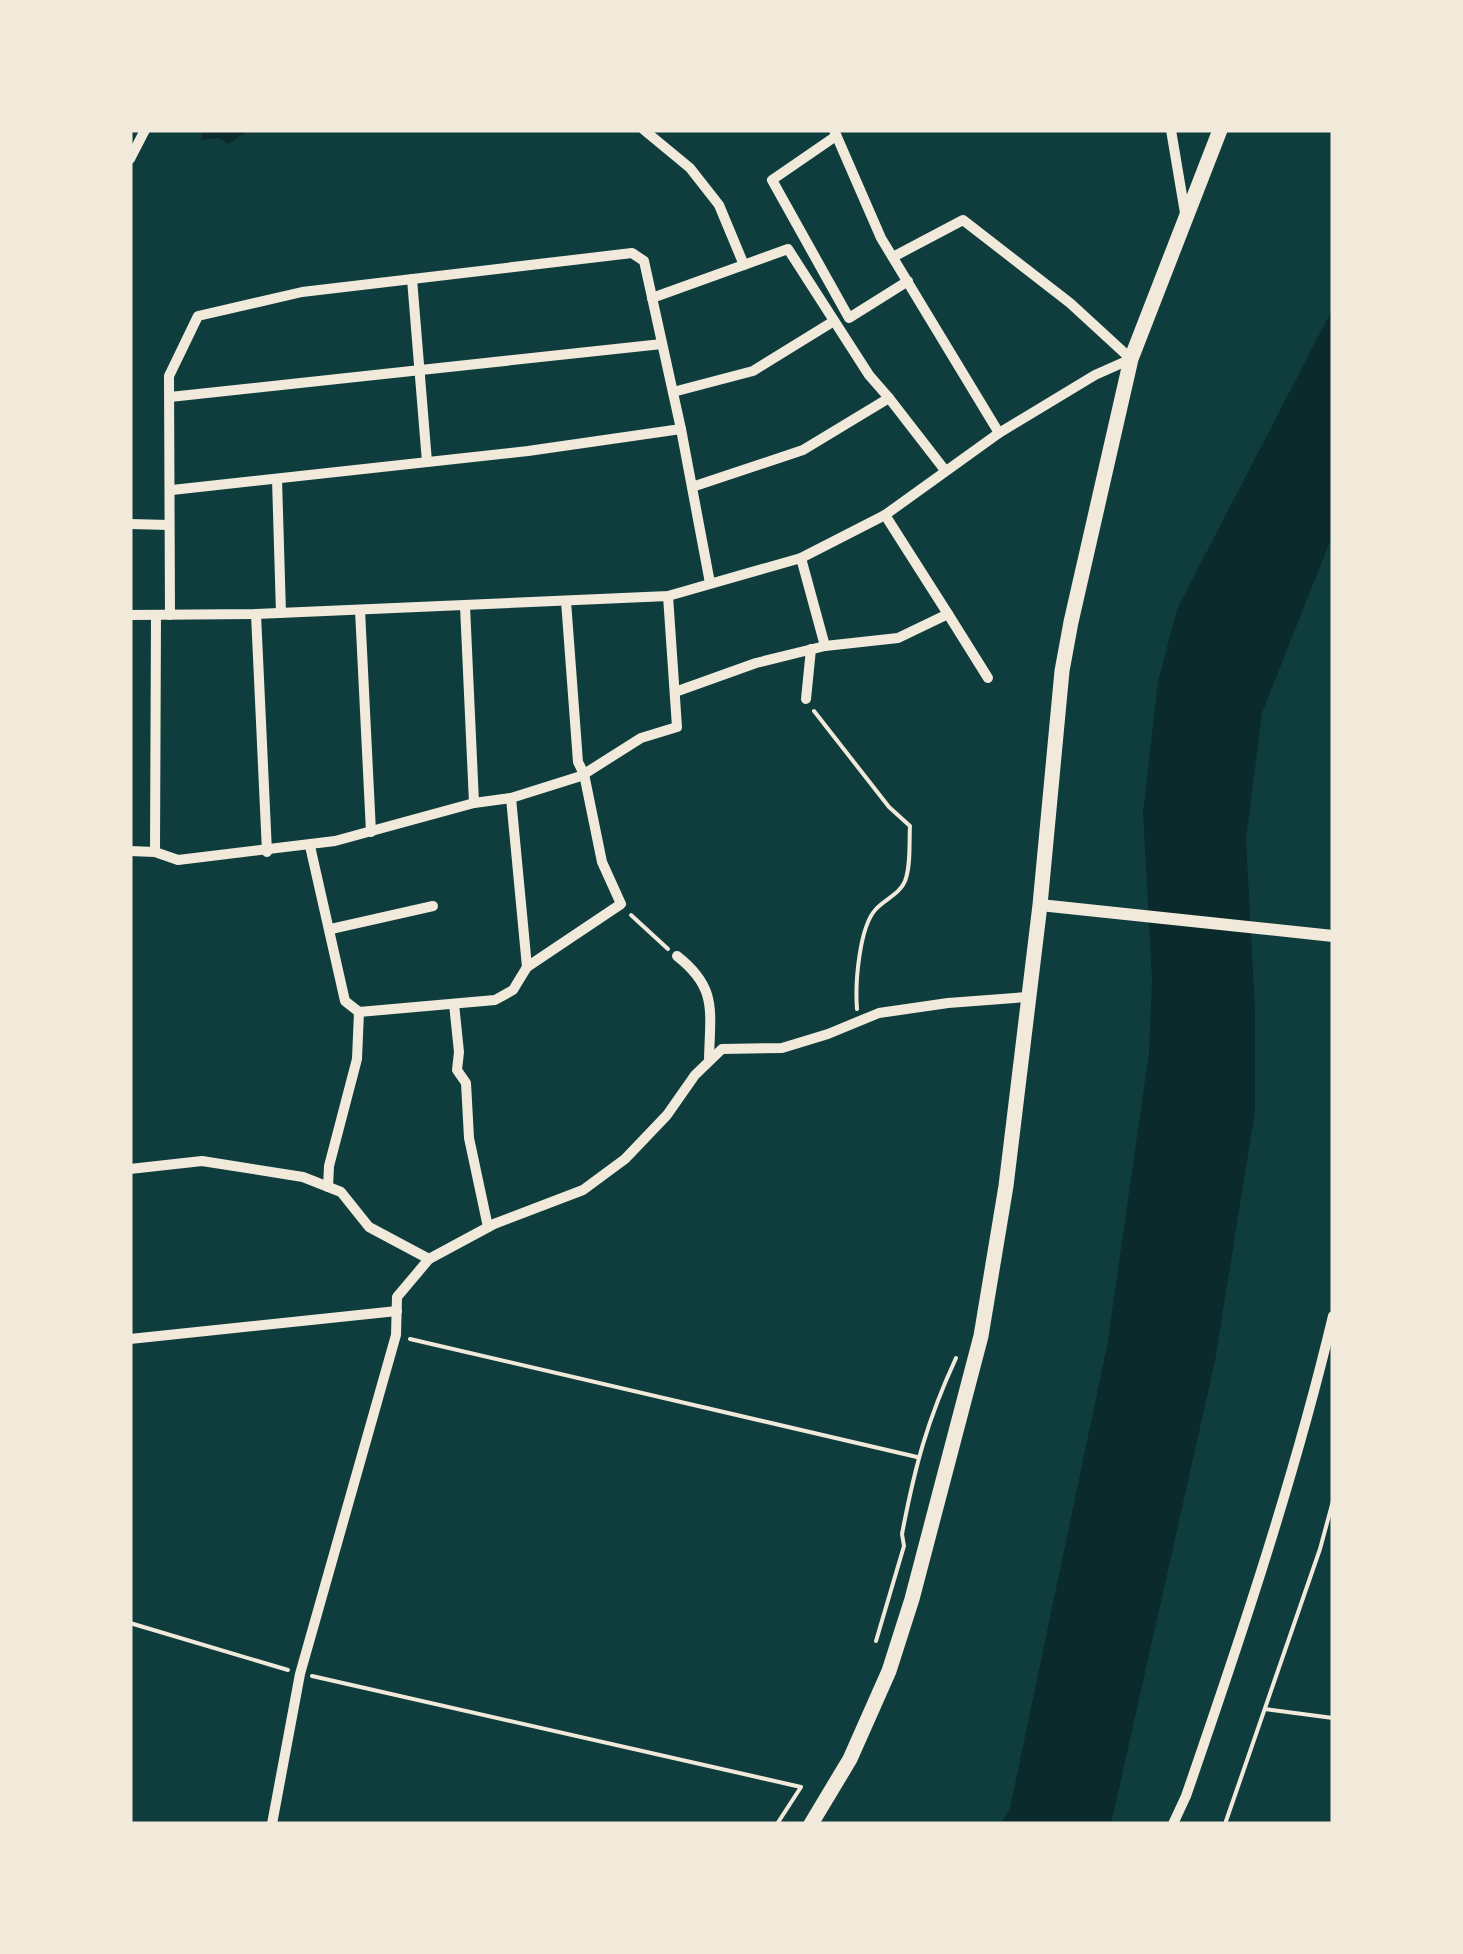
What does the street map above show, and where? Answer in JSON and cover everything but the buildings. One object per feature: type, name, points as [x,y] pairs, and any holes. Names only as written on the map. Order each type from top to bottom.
[{"type":"main road","points":[[811,1824],[850,1759],[889,1671],[912,1599],[981,1336],[1003,1205],[1040,905],[1062,671],[1131,359],[1220,130]]},
{"type":"street","points":[[130,158],[146,130]]},
{"type":"street","points":[[644,130],[690,168],[719,205],[744,264]]},
{"type":"street","points":[[1171,130],[1185,216]]},
{"type":"street","points":[[908,281],[850,318],[772,180],[835,133],[881,238],[908,281],[999,433]]},
{"type":"street","points":[[130,615],[256,614],[668,596],[801,558],[885,515],[999,433],[1094,376],[1131,359],[1070,303],[963,220],[893,257]]},
{"type":"street","points":[[652,298],[788,249],[869,375],[944,469]]},
{"type":"street","points":[[170,615],[169,376],[198,316],[302,292],[632,253],[644,261],[710,582]]},
{"type":"street","points":[[412,279],[427,462]]},
{"type":"street","points":[[673,392],[753,372],[834,321]]},
{"type":"street","points":[[170,397],[662,344]]},
{"type":"street","points":[[692,488],[803,450],[889,398]]},
{"type":"street","points":[[172,490],[681,429]]},
{"type":"street","points":[[277,480],[281,612]]},
{"type":"street","points":[[885,515],[988,678]]},
{"type":"street","points":[[130,524],[170,525]]},
{"type":"street","points":[[801,558],[825,646]]},
{"type":"street","points":[[130,852],[154,852],[178,860],[310,846],[474,803],[512,798],[584,774],[641,738],[677,727],[668,596]]},
{"type":"street","points":[[310,846],[346,1001],[359,1012],[495,1000],[513,990],[527,967],[622,904],[602,862],[584,774],[578,762],[566,601]]},
{"type":"street","points":[[465,606],[474,803]]},
{"type":"street","points":[[360,610],[371,832]]},
{"type":"street","points":[[256,614],[267,852]]},
{"type":"street","points":[[674,692],[756,663],[811,649],[898,638],[948,614]]},
{"type":"street","points":[[154,852],[156,616]]},
{"type":"street","points":[[806,699],[811,649]]},
{"type":"street","points":[[512,798],[527,967]]},
{"type":"street","points":[[1040,905],[1333,936]]},
{"type":"street","points":[[330,929],[433,906]]},
{"type":"street","points":[[677,956],[694,970],[709,992],[709,1060]]},
{"type":"street","points":[[272,1824],[300,1674],[396,1334],[397,1297],[429,1259],[488,1227],[583,1190],[625,1159],[722,1049],[782,1048],[878,1013],[1027,997]]},
{"type":"street","points":[[454,1004],[457,1070],[466,1083],[469,1138],[488,1227]]},
{"type":"street","points":[[328,1187],[356,1059],[359,1012]]},
{"type":"street","points":[[130,1169],[202,1161],[302,1177],[341,1192],[369,1227],[429,1259]]},
{"type":"street","points":[[130,1339],[397,1311]]},
{"type":"street","points":[[1173,1824],[1267,1561],[1333,1316]]},
{"type":"path","points":[[806,699],[853,764],[910,826],[906,878],[901,889],[874,910],[866,923],[855,990],[859,1022]]},
{"type":"path","points":[[622,904],[642,929],[677,956]]},
{"type":"path","points":[[396,1334],[917,1457]]},
{"type":"path","points":[[876,1641],[904,1546],[902,1534],[917,1457],[932,1410],[960,1350]]},
{"type":"path","points":[[1225,1824],[1333,1501]]},
{"type":"path","points":[[130,1623],[300,1674],[802,1787],[777,1824]]},
{"type":"path","points":[[1265,1709],[1333,1718]]},
{"type":"water","points":[[203,130],[249,130],[229,144],[218,138],[201,140]]},
{"type":"water","points":[[1333,308],[1333,534],[1262,713],[1246,839],[1255,1010],[1255,1111],[1215,1361],[1111,1824],[1001,1824],[1010,1808],[1107,1346],[1149,1052],[1152,979],[1143,813],[1158,682],[1177,609]]}]
